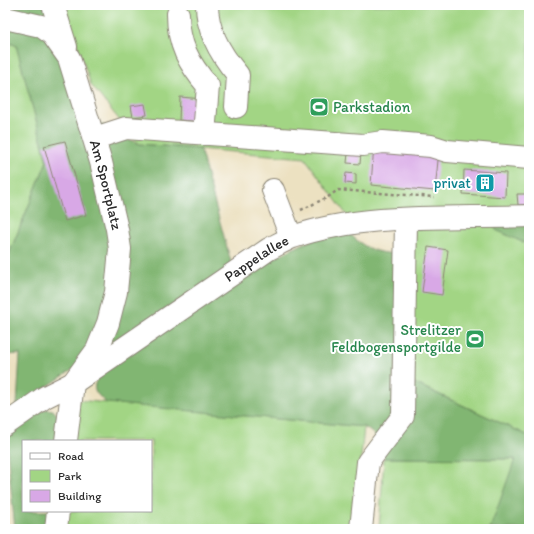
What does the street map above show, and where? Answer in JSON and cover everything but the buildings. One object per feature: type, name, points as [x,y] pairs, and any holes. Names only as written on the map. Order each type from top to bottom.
[{"type":"lane","points":[[53,5],[69,58]]},
{"type":"lane","points":[[207,5],[212,32],[218,47],[227,62],[238,75],[236,107]]},
{"type":"lane","points":[[178,14],[178,31],[192,67],[208,86],[204,134]]},
{"type":"lane","name":"Am Sportplatz","points":[[5,18],[41,26],[52,34],[69,58],[95,138],[117,229],[120,249],[116,292],[105,330],[96,350],[73,383]]},
{"type":"lane","points":[[95,138],[126,128],[363,145],[383,142],[431,146],[447,152],[529,158]]},
{"type":"lane","points":[[273,190],[288,228]]},
{"type":"lane","name":"Pappelallee","points":[[5,425],[46,397],[73,383],[269,249],[288,228],[319,229],[343,225],[406,219],[529,216]]},
{"type":"lane","points":[[361,529],[368,462],[403,416],[406,219]]},
{"type":"lane","points":[[66,440],[73,383]]},
{"type":"lane","points":[[56,529],[58,512]]},
{"type":"path","points":[[288,228],[338,190],[436,197]]},
{"type":"green space","points":[[5,5],[47,5],[78,112],[139,144],[200,149],[232,266],[17,406],[20,354],[5,355],[5,264],[47,161],[16,45],[5,42]]},
{"type":"green space","name":"Parkstadion","points":[[64,5],[529,5],[529,209],[349,218],[305,158],[139,144],[91,85]]},
{"type":"green space","points":[[5,42],[16,45],[47,161],[5,264]]},
{"type":"green space","points":[[529,223],[529,245],[496,230],[494,224]]},
{"type":"green space","name":"Strelitzer Feldbogensportgilde","points":[[494,224],[496,230],[529,245],[529,436],[408,380],[414,229]]},
{"type":"green space","points":[[346,231],[369,248],[380,252],[397,254],[401,377],[529,436],[529,529],[490,529],[515,459],[384,458],[382,448],[378,440],[364,427],[107,403],[95,391],[95,383],[104,369],[206,299],[260,266],[287,252],[318,238]]},
{"type":"green space","points":[[77,400],[364,427],[354,529],[63,529],[65,512],[152,512],[152,440],[72,440]]},
{"type":"green space","points":[[46,409],[53,410],[58,416],[59,440],[22,440],[22,512],[50,512],[48,529],[15,529],[6,439],[9,431]]},
{"type":"green space","points":[[384,458],[516,459],[490,529],[379,529]]},
{"type":"place","name":"Parkstadion","points":[[319,107]]},
{"type":"place","name":"privat","points":[[485,183]]},
{"type":"place","name":"Strelitzer Feldbogensportgilde","points":[[475,339]]}]
